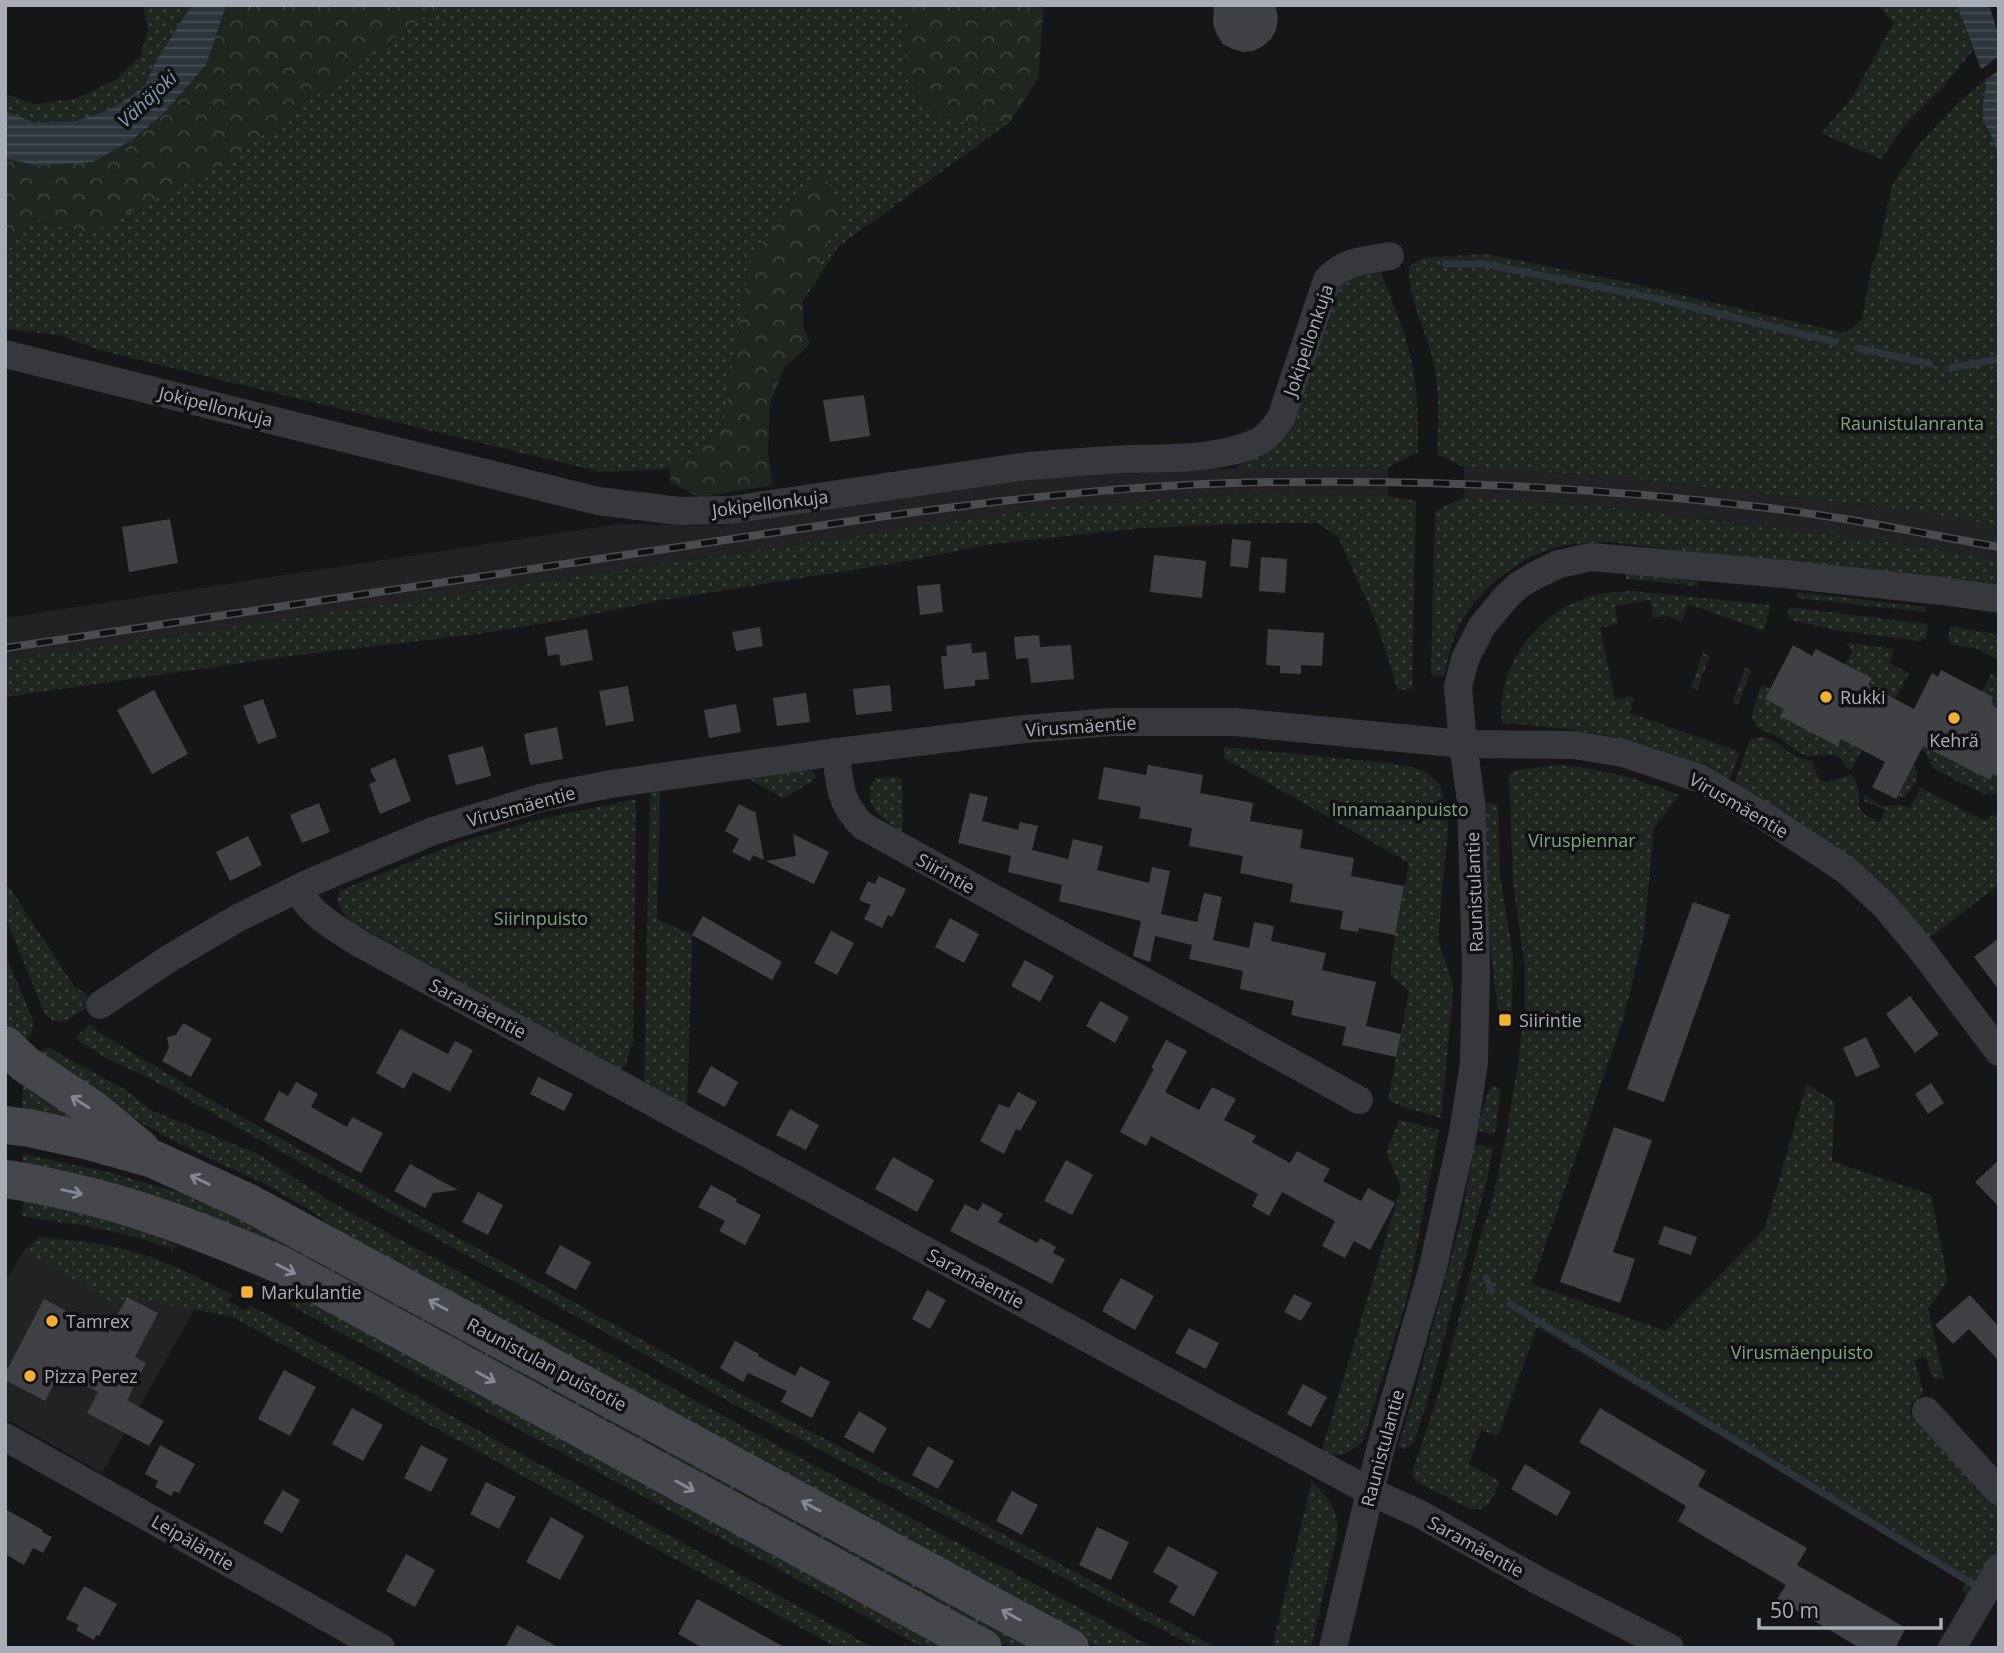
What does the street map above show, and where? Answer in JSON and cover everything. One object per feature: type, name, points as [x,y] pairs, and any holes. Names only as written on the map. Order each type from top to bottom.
[{"type":"main road","points":[[5,1045],[24,1064],[93,1110],[153,1159]]},
{"type":"main road","name":"Raunistulan puistotie","points":[[5,1125],[89,1140],[153,1159],[260,1208],[1070,1648]]},
{"type":"main road","points":[[5,1179],[77,1193],[144,1212],[179,1223],[281,1265],[983,1648]]},
{"type":"street","name":"Jokipellonkuja","points":[[5,354],[598,501],[679,511],[732,510],[1068,461],[1189,457],[1221,453],[1261,441],[1281,418],[1327,280],[1339,268],[1352,263],[1390,256]]},
{"type":"street","name":"Raunistulantie","points":[[1333,1648],[1369,1491],[1432,1271],[1463,1133],[1474,1063],[1476,967],[1471,801],[1458,687],[1473,641],[1493,612],[1513,591],[1536,575],[1559,564],[1591,557],[1942,591],[1999,599]]},
{"type":"street","name":"Virusmäentie","points":[[100,1005],[170,958],[238,918],[297,889],[433,831],[540,798],[611,783],[1001,732],[1112,722],[1235,722],[1463,744],[1575,745],[1623,753],[1702,779],[1846,870],[1866,888],[1921,949],[1999,1052]]},
{"type":"street","name":"Siirintie","points":[[836,752],[839,787],[854,817],[863,826],[1359,1100]]},
{"type":"street","name":"Saramäentie","points":[[297,889],[316,915],[359,943],[1369,1491],[1420,1514],[1536,1580],[1670,1648]]},
{"type":"street","points":[[1926,1411],[1999,1491]]},
{"type":"street","name":"Leipäläntie","points":[[5,1437],[381,1648]]},
{"type":"street","points":[[1952,1648],[1999,1568]]},
{"type":"shaded area","points":[[1388,467],[1388,496],[1240,494],[1052,507],[5,660],[5,618],[618,524],[720,526],[1044,478],[1237,468]]},
{"type":"shaded area","points":[[1464,467],[1612,476],[1923,512],[1999,526],[1999,561],[1918,546],[1610,507],[1464,497]]},
{"type":"shaded area","points":[[40,1237],[196,1307],[102,1473],[5,1418],[5,1283],[24,1250]]},
{"type":"green space","points":[[143,5],[192,5],[155,62],[145,86],[111,109],[76,121],[35,123],[5,111],[5,93],[34,104],[75,99],[115,80],[140,57],[148,30]]},
{"type":"green space","points":[[226,5],[442,5],[235,156],[90,234],[31,219],[5,253],[5,158],[38,166],[93,162],[164,113],[206,65]]},
{"type":"green space","points":[[442,5],[906,5],[905,72],[918,97],[941,116],[978,125],[1010,122],[838,247],[803,301],[843,207],[749,260],[723,428],[669,469],[601,472],[99,350],[60,335],[5,329],[5,253],[31,219],[90,234]]},
{"type":"green space","points":[[906,5],[1044,5],[1038,79],[1010,122],[978,125],[941,116],[918,96],[905,72]]},
{"type":"green space","points":[[1877,5],[1957,5],[1973,50],[1944,86],[1906,124],[1881,159],[1821,133],[1851,99],[1894,22]]},
{"type":"green space","name":"Raunistulanranta","points":[[1984,81],[1986,128],[1999,157],[1999,526],[1923,512],[1612,476],[1464,467],[1437,454],[1438,393],[1432,356],[1414,301],[1409,266],[1423,258],[1485,254],[1617,280],[1845,333],[1862,319],[1871,268],[1878,251],[1892,186],[1921,142],[1958,103]]},
{"type":"green space","points":[[820,169],[843,207],[803,301],[803,327],[810,344],[784,368],[770,403],[768,452],[773,485],[699,497],[671,483],[669,469],[723,428],[749,260]]},
{"type":"green space","points":[[1379,270],[1400,322],[1412,362],[1417,404],[1418,452],[1388,467],[1237,468],[1334,286],[1352,272]]},
{"type":"green space","points":[[1240,494],[1388,496],[1416,501],[1412,689],[1398,690],[1377,624],[1338,537],[1318,523],[1261,523],[1143,528],[991,544],[896,563],[657,601],[478,634],[290,656],[5,697],[5,660],[1052,507]]},
{"type":"green space","points":[[1464,497],[1610,507],[1918,546],[1999,561],[1999,589],[1610,542],[1565,546],[1537,554],[1512,568],[1479,597],[1462,620],[1444,677],[1431,674],[1435,511]]},
{"type":"green space","points":[[1626,573],[1698,581],[1698,586],[1626,579]]},
{"type":"green space","points":[[1633,591],[1770,605],[1764,631],[1688,604],[1682,621],[1667,616],[1653,618],[1650,600],[1615,606],[1618,624],[1600,628],[1615,699],[1631,696],[1634,699],[1630,713],[1740,752],[1729,782],[1645,745],[1605,735],[1502,723],[1505,683],[1512,664],[1534,631],[1566,607],[1585,598],[1603,593]]},
{"type":"green space","points":[[1797,592],[1926,607],[1926,612],[1796,598]]},
{"type":"green space","points":[[1789,607],[1927,624],[1928,630],[1926,639],[1920,641],[1834,630],[1792,620],[1788,616]]},
{"type":"green space","points":[[1950,626],[1999,635],[1999,660],[1978,649],[1951,644],[1948,638]]},
{"type":"green space","points":[[1849,643],[1894,649],[1889,663],[1909,673],[1879,729],[1872,726],[1888,695],[1868,685],[1872,678],[1850,667],[1841,671],[1853,650],[1847,645]]},
{"type":"green space","points":[[1703,653],[1710,656],[1697,690],[1691,688]]},
{"type":"green space","points":[[1745,668],[1751,670],[1738,705],[1732,703]]},
{"type":"green space","points":[[1991,674],[1998,678],[1995,682],[1999,684],[1999,709],[1990,704],[1982,692]]},
{"type":"green space","points":[[1762,685],[1770,689],[1765,699],[1862,750],[1852,769],[1847,768],[1836,756],[1809,756],[1800,753],[1756,725],[1752,716]]},
{"type":"green space","points":[[1908,706],[1914,709],[1904,727],[1938,754],[1957,764],[1973,764],[1970,770],[1989,780],[1993,774],[1999,777],[1999,793],[1984,794],[1934,769],[1925,752],[1898,738],[1897,729]]},
{"type":"green space","points":[[1762,737],[1797,757],[1813,761],[1815,771],[1823,781],[1852,775],[1863,813],[1880,822],[1885,810],[1864,801],[1864,795],[1882,806],[1904,805],[1910,809],[1921,788],[1985,821],[1999,814],[1999,885],[1928,939],[1734,785],[1750,739]]},
{"type":"green space","name":"Innamaanpuisto","points":[[1224,747],[1389,763],[1428,773],[1440,785],[1448,828],[1438,940],[1453,984],[1441,1118],[1388,1100],[1409,991],[1390,975],[1409,863],[1224,758]]},
{"type":"green space","points":[[1560,765],[1621,776],[1679,795],[1654,828],[1644,933],[1624,1017],[1532,1284],[1666,1331],[1765,1228],[1807,1084],[1835,1102],[1832,1161],[1931,1195],[1948,1281],[1928,1309],[1944,1379],[1933,1378],[1925,1356],[1915,1360],[1923,1391],[1919,1400],[1912,1404],[1910,1415],[1916,1417],[1999,1501],[1999,1551],[1968,1594],[1962,1590],[1967,1582],[1537,1327],[1498,1436],[1481,1430],[1469,1464],[1500,1482],[1490,1502],[1482,1508],[1470,1509],[1415,1481],[1412,1473],[1441,1387],[1493,1197],[1506,1136],[1525,1012],[1525,967],[1513,883],[1509,774],[1516,770]]},
{"type":"green space","points":[[1912,767],[1917,771],[1915,782],[1905,797],[1896,799]]},
{"type":"green space","points":[[802,768],[813,772],[816,777],[783,798],[746,777]]},
{"type":"green space","points":[[897,777],[902,780],[902,832],[875,810],[870,796],[875,778]]},
{"type":"green space","points":[[660,791],[657,919],[692,935],[687,1111],[644,1080],[650,792]]},
{"type":"green space","name":"Siirinpuisto","points":[[636,799],[633,1041],[625,1066],[619,1070],[356,924],[338,903],[341,890],[460,842],[541,819]]},
{"type":"green space","points":[[1483,803],[1498,806],[1500,876],[1513,954],[1512,1011],[1498,1010],[1489,938]]},
{"type":"green space","points":[[5,881],[74,986],[87,995],[87,1007],[71,1018],[64,1021],[52,1020],[42,1008],[5,917]]},
{"type":"green space","points":[[5,954],[33,1020],[32,1032],[21,1044],[5,1022]]},
{"type":"green space","points":[[91,1024],[97,1031],[197,1092],[690,1367],[1217,1648],[1197,1648],[737,1406],[151,1079],[106,1058],[74,1038]]},
{"type":"green space","points":[[49,1048],[127,1091],[151,1110],[258,1154],[333,1203],[1154,1648],[1098,1648],[1014,1604],[359,1245],[310,1210],[261,1182],[174,1141],[107,1103],[39,1052]]},
{"type":"green space","points":[[23,1080],[90,1121],[22,1112]]},
{"type":"green space","points":[[1495,1086],[1501,1090],[1496,1128],[1494,1133],[1490,1134],[1477,1130],[1486,1098],[1491,1087]]},
{"type":"green space","points":[[1399,1120],[1439,1130],[1407,1299],[1363,1441],[1344,1454],[1321,1453],[1401,1187],[1386,1152]]},
{"type":"green space","points":[[1474,1144],[1493,1148],[1487,1179],[1427,1402],[1413,1444],[1405,1449],[1398,1447],[1462,1217]]},
{"type":"green space","points":[[23,1154],[108,1172],[184,1194],[227,1213],[1040,1648],[1011,1648],[533,1388],[23,1165]]},
{"type":"green space","points":[[24,1198],[151,1233],[178,1246],[173,1249],[92,1227],[22,1216]]},
{"type":"green space","points":[[40,1237],[121,1249],[153,1258],[192,1275],[232,1295],[228,1301],[246,1311],[250,1305],[874,1648],[838,1648],[232,1317],[126,1296],[119,1306],[24,1250]]},
{"type":"green space","points":[[256,1282],[293,1292],[952,1648],[924,1648],[327,1326],[279,1299]]},
{"type":"green space","points":[[1312,1481],[1334,1509],[1338,1531],[1311,1648],[1272,1648]]},
{"type":"water","name":"Vähäjoki","points":[[192,5],[226,5],[206,65],[164,113],[132,140],[93,162],[38,166],[5,158],[5,111],[35,123],[76,121],[111,109],[145,86],[155,62]]},
{"type":"water","points":[[1957,5],[1989,5],[1999,36],[1999,157],[1983,121],[1986,86]]},
{"type":"pier","points":[[1999,56],[1999,70],[1981,83],[1978,72]]},
{"type":"building","points":[[1214,5],[1275,5],[1278,18],[1276,30],[1271,39],[1253,51],[1233,49],[1223,44],[1217,35],[1213,24]]},
{"type":"building","points":[[864,395],[870,436],[830,442],[823,400]]},
{"type":"building","points":[[170,519],[178,563],[129,572],[122,527]]},
{"type":"building","points":[[1232,539],[1251,541],[1248,568],[1230,566]]},
{"type":"building","points":[[1154,555],[1206,561],[1202,598],[1150,592]]},
{"type":"building","points":[[1261,557],[1287,559],[1285,593],[1259,591]]},
{"type":"building","points":[[940,584],[943,612],[920,615],[917,586]]},
{"type":"building","points":[[760,627],[763,646],[736,651],[732,632]]},
{"type":"building","points":[[587,629],[593,660],[561,666],[559,654],[548,656],[545,637]]},
{"type":"building","points":[[1268,629],[1324,633],[1322,666],[1301,665],[1301,674],[1280,673],[1280,666],[1266,665]]},
{"type":"building","points":[[1039,635],[1040,647],[1071,645],[1074,679],[1031,683],[1028,658],[1016,659],[1014,637]]},
{"type":"building","points":[[971,643],[972,653],[986,652],[989,679],[975,680],[975,686],[944,689],[941,656],[947,656],[946,646]]},
{"type":"building","points":[[1793,645],[1812,656],[1816,649],[1872,678],[1868,685],[1914,709],[1932,673],[1938,677],[1941,670],[1993,697],[1990,704],[1999,709],[1999,777],[1993,774],[1990,780],[1923,746],[1896,799],[1872,787],[1885,762],[1841,739],[1837,746],[1814,734],[1780,716],[1784,709],[1765,699]]},
{"type":"building","points":[[890,685],[892,711],[856,715],[853,689]]},
{"type":"building","points":[[628,686],[634,721],[606,726],[599,691]]},
{"type":"building","points":[[154,690],[188,754],[152,774],[117,710]]},
{"type":"building","points":[[806,693],[810,722],[777,726],[773,698]]},
{"type":"building","points":[[263,699],[277,737],[258,744],[243,706]]},
{"type":"building","points":[[736,704],[741,732],[709,738],[704,710]]},
{"type":"building","points":[[557,727],[563,759],[530,765],[524,734]]},
{"type":"building","points":[[483,746],[491,776],[456,785],[448,755]]},
{"type":"building","points":[[395,758],[411,801],[380,814],[369,784],[376,781],[370,769]]},
{"type":"building","points":[[1148,765],[1203,775],[1200,793],[1253,803],[1250,821],[1303,830],[1300,848],[1354,858],[1351,876],[1404,886],[1395,935],[1359,928],[1358,932],[1340,929],[1343,911],[1290,902],[1293,884],[1240,873],[1243,856],[1189,846],[1192,828],[1139,818],[1141,807],[1098,799],[1104,767],[1146,775]]},
{"type":"building","points":[[970,793],[988,797],[982,821],[1018,830],[1020,822],[1038,826],[1032,850],[1068,859],[1073,839],[1103,846],[1097,870],[1149,883],[1152,867],[1170,871],[1161,914],[1197,922],[1204,893],[1222,897],[1213,940],[1249,948],[1254,922],[1274,926],[1271,941],[1326,953],[1322,970],[1376,982],[1366,1026],[1401,1034],[1396,1057],[1342,1045],[1346,1027],[1291,1015],[1294,1001],[1240,989],[1243,971],[1189,959],[1192,945],[1155,936],[1150,962],[1133,956],[1141,921],[1059,901],[1062,885],[1008,872],[1011,856],[958,843]]},
{"type":"building","points":[[319,803],[330,832],[302,843],[290,815]]},
{"type":"building","points":[[739,804],[754,812],[755,810],[764,860],[753,855],[750,861],[732,852],[739,839],[725,831]]},
{"type":"building","points":[[793,834],[829,852],[814,884],[766,861],[796,856]]},
{"type":"building","points":[[248,836],[262,865],[230,881],[216,852]]},
{"type":"building","points":[[879,876],[906,889],[892,917],[888,915],[882,928],[864,919],[871,905],[859,900],[868,881],[875,884]]},
{"type":"building","points":[[1693,902],[1730,915],[1664,1102],[1627,1089]]},
{"type":"building","points":[[703,916],[782,962],[772,980],[692,935]]},
{"type":"building","points":[[950,918],[979,934],[964,963],[935,947]]},
{"type":"building","points":[[831,931],[854,943],[837,975],[814,963]]},
{"type":"building","points":[[1999,938],[1999,990],[1974,957]]},
{"type":"building","points":[[1025,960],[1054,976],[1040,1002],[1011,986]]},
{"type":"building","points":[[1910,996],[1939,1034],[1915,1053],[1886,1014]]},
{"type":"building","points":[[1100,1001],[1129,1017],[1115,1043],[1086,1026]]},
{"type":"building","points":[[183,1023],[212,1039],[191,1077],[162,1061],[169,1048],[167,1037],[176,1035]]},
{"type":"building","points":[[400,1029],[448,1054],[455,1041],[473,1050],[450,1092],[413,1072],[404,1089],[376,1073]]},
{"type":"building","points":[[1866,1037],[1880,1067],[1856,1077],[1843,1048]]},
{"type":"building","points":[[1166,1040],[1187,1051],[1165,1092],[1199,1110],[1212,1087],[1236,1099],[1224,1120],[1256,1136],[1252,1142],[1290,1163],[1297,1151],[1330,1169],[1323,1181],[1361,1201],[1368,1188],[1395,1203],[1370,1250],[1354,1241],[1345,1258],[1322,1246],[1335,1221],[1282,1192],[1269,1216],[1252,1206],[1258,1194],[1151,1136],[1146,1146],[1120,1132],[1154,1069],[1151,1068]]},
{"type":"building","points":[[711,1066],[738,1082],[725,1107],[697,1092]]},
{"type":"building","points":[[538,1077],[573,1094],[564,1111],[530,1094]]},
{"type":"building","points":[[296,1082],[318,1094],[311,1107],[347,1127],[352,1117],[383,1133],[361,1173],[264,1120],[279,1091],[288,1096]]},
{"type":"building","points":[[1931,1083],[1944,1103],[1928,1114],[1915,1094]]},
{"type":"building","points":[[1018,1092],[1037,1102],[1020,1131],[1016,1129],[1004,1154],[980,1141],[999,1104],[1009,1108]]},
{"type":"building","points":[[790,1109],[819,1125],[806,1150],[776,1135]]},
{"type":"building","points":[[1614,1127],[1652,1140],[1613,1252],[1635,1259],[1620,1303],[1560,1282]]},
{"type":"building","points":[[893,1157],[934,1180],[917,1212],[875,1189]]},
{"type":"building","points":[[1066,1160],[1093,1175],[1072,1215],[1044,1201]]},
{"type":"building","points":[[1999,1160],[1999,1207],[1975,1182]]},
{"type":"building","points":[[410,1164],[458,1190],[433,1193],[425,1208],[394,1191]]},
{"type":"building","points":[[711,1185],[761,1215],[745,1245],[719,1231],[725,1221],[698,1207]]},
{"type":"building","points":[[478,1192],[503,1205],[488,1235],[462,1222]]},
{"type":"building","points":[[983,1203],[1003,1214],[998,1222],[1037,1243],[1040,1238],[1056,1247],[1053,1253],[1065,1259],[1052,1284],[950,1231],[965,1204],[978,1211]]},
{"type":"building","points":[[1664,1226],[1697,1237],[1691,1255],[1658,1244]]},
{"type":"building","points":[[560,1245],[591,1262],[576,1290],[545,1273]]},
{"type":"building","points":[[1121,1278],[1154,1296],[1135,1330],[1102,1311]]},
{"type":"building","points":[[927,1290],[946,1300],[930,1329],[912,1319]]},
{"type":"building","points":[[1294,1294],[1312,1303],[1301,1321],[1284,1312]]},
{"type":"building","points":[[1970,1295],[1999,1327],[1999,1361],[1969,1329],[1953,1344],[1935,1325]]},
{"type":"building","points":[[127,1297],[158,1313],[135,1357],[146,1363],[127,1400],[164,1421],[149,1446],[87,1413],[98,1392],[60,1372],[45,1401],[5,1380],[5,1374],[44,1299],[108,1333]]},
{"type":"building","points":[[1189,1328],[1219,1343],[1206,1369],[1175,1353]]},
{"type":"building","points":[[735,1341],[795,1376],[800,1366],[830,1382],[812,1418],[781,1402],[787,1391],[748,1373],[743,1382],[720,1368]]},
{"type":"building","points":[[284,1370],[316,1387],[290,1436],[258,1419]]},
{"type":"building","points":[[1303,1384],[1327,1397],[1311,1427],[1287,1414]]},
{"type":"building","points":[[352,1408],[383,1425],[363,1461],[332,1444]]},
{"type":"building","points":[[1600,1408],[1706,1471],[1698,1486],[1807,1548],[1797,1565],[1906,1628],[1895,1648],[1860,1648],[1777,1599],[1786,1585],[1678,1521],[1686,1506],[1579,1442]]},
{"type":"building","points":[[859,1411],[887,1428],[873,1453],[844,1437]]},
{"type":"building","points":[[160,1445],[195,1464],[179,1493],[174,1491],[171,1496],[155,1487],[158,1481],[145,1474]]},
{"type":"building","points":[[421,1445],[448,1459],[431,1492],[404,1478]]},
{"type":"building","points":[[928,1446],[954,1461],[938,1489],[912,1475]]},
{"type":"building","points":[[1525,1464],[1571,1492],[1557,1516],[1511,1489]]},
{"type":"building","points":[[486,1482],[516,1497],[499,1529],[470,1514]]},
{"type":"building","points":[[283,1490],[300,1500],[282,1533],[263,1523]]},
{"type":"building","points":[[1012,1491],[1038,1505],[1022,1535],[996,1521]]},
{"type":"building","points":[[5,1509],[52,1537],[43,1553],[33,1548],[24,1565],[5,1554]]},
{"type":"building","points":[[551,1517],[584,1536],[560,1580],[526,1562]]},
{"type":"building","points":[[1097,1527],[1129,1542],[1111,1580],[1079,1565]]},
{"type":"building","points":[[1168,1546],[1218,1572],[1194,1616],[1169,1602],[1178,1586],[1153,1572]]},
{"type":"building","points":[[406,1554],[435,1570],[415,1607],[386,1591]]},
{"type":"building","points":[[84,1586],[117,1604],[94,1640],[76,1630],[79,1625],[66,1619]]},
{"type":"building","points":[[697,1599],[786,1648],[703,1648],[678,1634]]},
{"type":"building","points":[[517,1625],[560,1648],[505,1648]]},
{"type":"waterway","points":[[1445,264],[1484,264],[1659,299],[1835,342]]},
{"type":"waterway","points":[[1858,348],[1930,364]]},
{"type":"waterway","points":[[1951,368],[1999,359]]},
{"type":"waterway","points":[[1486,1278],[1492,1291]]},
{"type":"waterway","points":[[1510,1304],[1973,1584]]},
{"type":"railway","points":[[5,648],[858,520],[1017,499],[1229,483],[1402,482],[1582,490],[1790,511],[1999,547]]},
{"type":"place","name":"Rukki","points":[[1826,697]]},
{"type":"place","name":"Kehrä","points":[[1954,718]]},
{"type":"place","name":"Siirintie","points":[[1505,1020]]},
{"type":"place","name":"Markulantie","points":[[247,1292]]},
{"type":"place","name":"Tamrex","points":[[52,1321]]},
{"type":"place","name":"Pizza Perez","points":[[30,1376]]},
{"type":"park label","name":"Viruspiennar","points":[[1582,840]]},
{"type":"park label","name":"Virusmäenpuisto","points":[[1802,1352]]}]
